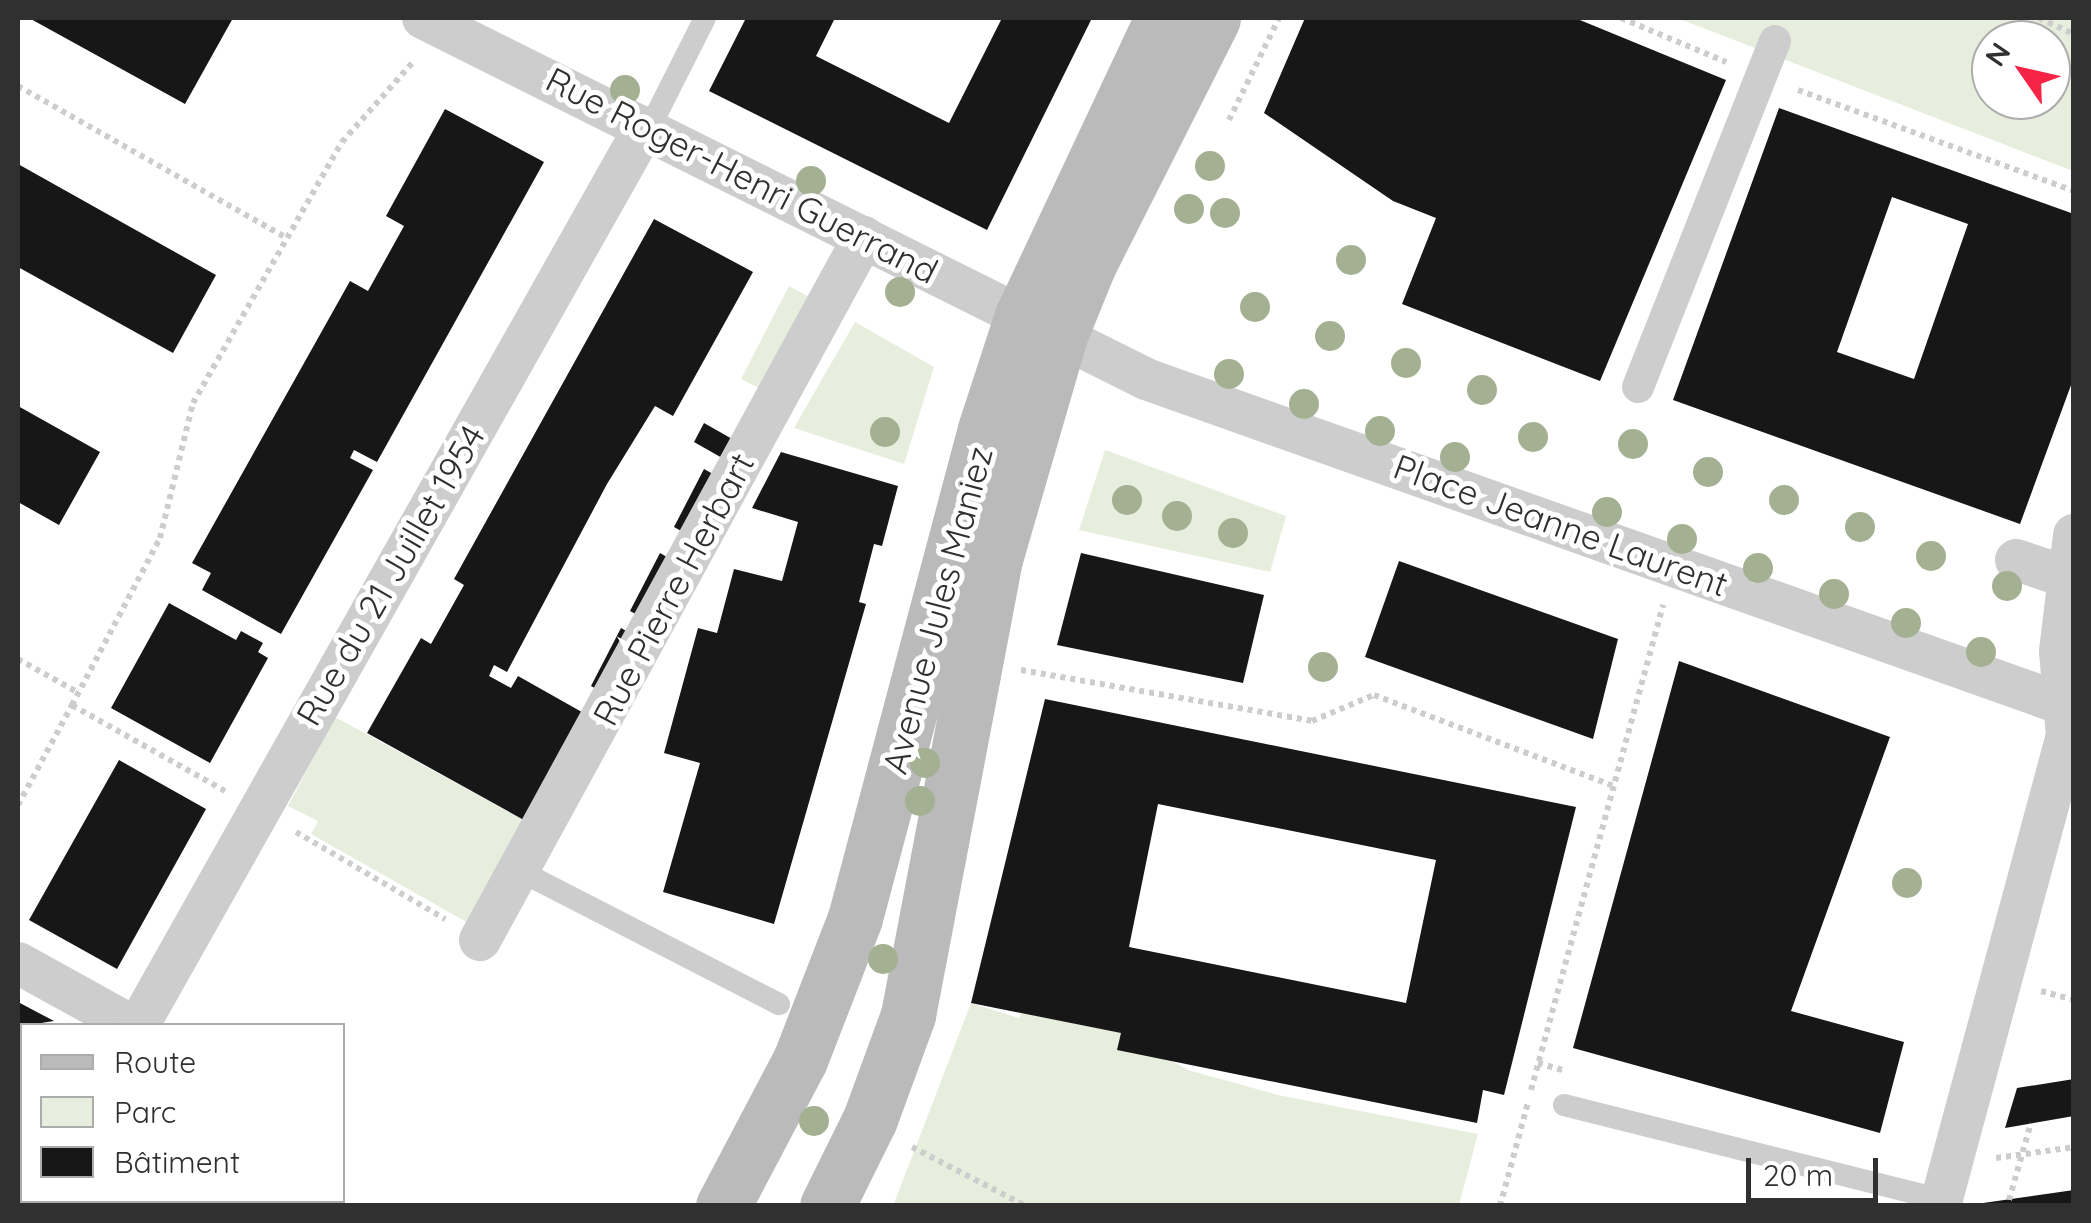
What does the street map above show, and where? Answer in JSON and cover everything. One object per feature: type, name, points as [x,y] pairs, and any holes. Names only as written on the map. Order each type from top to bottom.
[{"type":"main road","name":"Avenue Jules Maniez","points":[[723,1206],[800,1060],[849,936],[985,429],[1041,326],[1162,18]]},
{"type":"main road","name":"Avenue Jules Maniez","points":[[827,1206],[870,1119],[908,1014],[1041,326],[1089,264],[1214,18]]},
{"type":"street","name":"Rue Roger-Henri Guerrand","points":[[428,20],[1041,326]]},
{"type":"street","points":[[1638,387],[1774,41]]},
{"type":"street","name":"Rue du 21 Juillet 1954","points":[[137,1023],[647,128]]},
{"type":"street","name":"Rue Pierre Herbart","points":[[480,940],[522,872],[864,236]]},
{"type":"street","name":"Place Jeanne Laurent","points":[[1041,326],[1146,379],[2069,707]]},
{"type":"street","points":[[1941,1203],[2063,751],[2069,707],[2060,651],[2074,535]]},
{"type":"street","points":[[2016,560],[2067,577]]},
{"type":"street","name":"Rue du 21 Juillet 1954","points":[[18,963],[129,1023]]},
{"type":"lane","points":[[647,128],[705,18]]},
{"type":"lane","points":[[522,872],[779,1004]]},
{"type":"lane","points":[[1564,1106],[1941,1203]]},
{"type":"path","points":[[1229,120],[1279,18]]},
{"type":"path","points":[[1621,18],[1761,77],[2074,191]]},
{"type":"path","points":[[2039,18],[2074,34]]},
{"type":"path","points":[[18,805],[160,538],[193,403],[342,142],[418,57],[428,20]]},
{"type":"path","points":[[18,86],[285,237]]},
{"type":"path","points":[[1500,1206],[1674,566]]},
{"type":"path","points":[[18,659],[79,694]]},
{"type":"path","points":[[1002,666],[1312,721],[1374,696],[1614,786]]},
{"type":"path","points":[[72,705],[258,808],[480,940]]},
{"type":"path","points":[[2034,989],[2074,1000]]},
{"type":"path","points":[[2009,1200],[2031,1124]]},
{"type":"path","points":[[898,1139],[1026,1206]]},
{"type":"path","points":[[1996,1158],[2074,1146]]},
{"type":"green space","points":[[1677,18],[2073,18],[2073,171]]},
{"type":"green space","points":[[789,286],[813,299],[765,391],[741,379]]},
{"type":"green space","points":[[855,322],[934,367],[904,464],[794,428]]},
{"type":"green space","points":[[1105,450],[1286,516],[1270,572],[1079,530]]},
{"type":"green space","points":[[335,717],[540,829],[477,928],[311,834],[318,821],[288,806]]},
{"type":"green space","points":[[971,1003],[1019,1018],[1022,1013],[1121,1033],[1188,1070],[1278,1095],[1478,1134],[1459,1205],[893,1206]]},
{"type":"building","points":[[29,18],[233,18],[185,104]]},
{"type":"building","points":[[746,18],[835,18],[816,56],[949,123],[1002,18],[1092,18],[987,230],[709,91]]},
{"type":"building","points":[[1305,18],[1575,18],[1726,80],[1600,381],[1402,304],[1436,218],[1393,201],[1264,113]]},
{"type":"building","points":[[1779,108],[2074,214],[2074,377],[2020,524],[1673,400]],"holes":[[[1892,197],[1968,224],[1914,379],[1837,352]]]},
{"type":"building","points":[[445,109],[544,162],[377,462],[354,450],[350,458],[373,470],[281,634],[202,590],[211,573],[192,563],[350,281],[368,291],[404,226],[386,216]]},
{"type":"building","points":[[18,164],[216,275],[173,353],[18,267]]},
{"type":"building","points":[[654,219],[753,272],[673,416],[655,406],[607,484],[507,672],[494,665],[489,676],[511,688],[518,676],[596,720],[540,829],[367,733],[421,638],[431,644],[464,585],[454,579]]},
{"type":"building","points":[[18,406],[100,452],[59,525],[18,502]]},
{"type":"building","points":[[704,423],[741,444],[731,463],[694,442]]},
{"type":"building","points":[[781,452],[898,486],[882,546],[874,544],[859,602],[866,604],[774,924],[663,892],[700,763],[664,753],[698,628],[717,633],[734,569],[782,581],[798,522],[752,508]]},
{"type":"building","points":[[704,469],[722,479],[692,537],[674,527]]},
{"type":"building","points":[[660,553],[679,564],[649,621],[630,611]]},
{"type":"building","points":[[1081,553],[1264,595],[1243,683],[1057,645]]},
{"type":"building","points":[[1399,561],[1618,639],[1593,739],[1365,657]]},
{"type":"building","points":[[169,603],[236,640],[241,631],[263,643],[258,652],[268,658],[210,763],[111,708]]},
{"type":"building","points":[[621,628],[639,638],[609,696],[591,686]]},
{"type":"building","points":[[1679,661],[1890,737],[1791,1011],[1904,1042],[1880,1133],[1573,1048]]},
{"type":"building","points":[[1045,699],[1576,807],[1504,1095],[1483,1090],[1477,1123],[1117,1050],[1121,1033],[971,1003]],"holes":[[[1158,804],[1436,860],[1406,1003],[1129,947]]]},
{"type":"building","points":[[119,760],[206,809],[117,969],[29,920]]},
{"type":"building","points":[[18,1002],[54,1021],[20,1023],[18,1087]]},
{"type":"building","points":[[2074,1079],[2074,1116],[2005,1128],[2017,1088]]},
{"type":"building","points":[[2074,1190],[2074,1206],[1983,1206],[1983,1203]]}]
